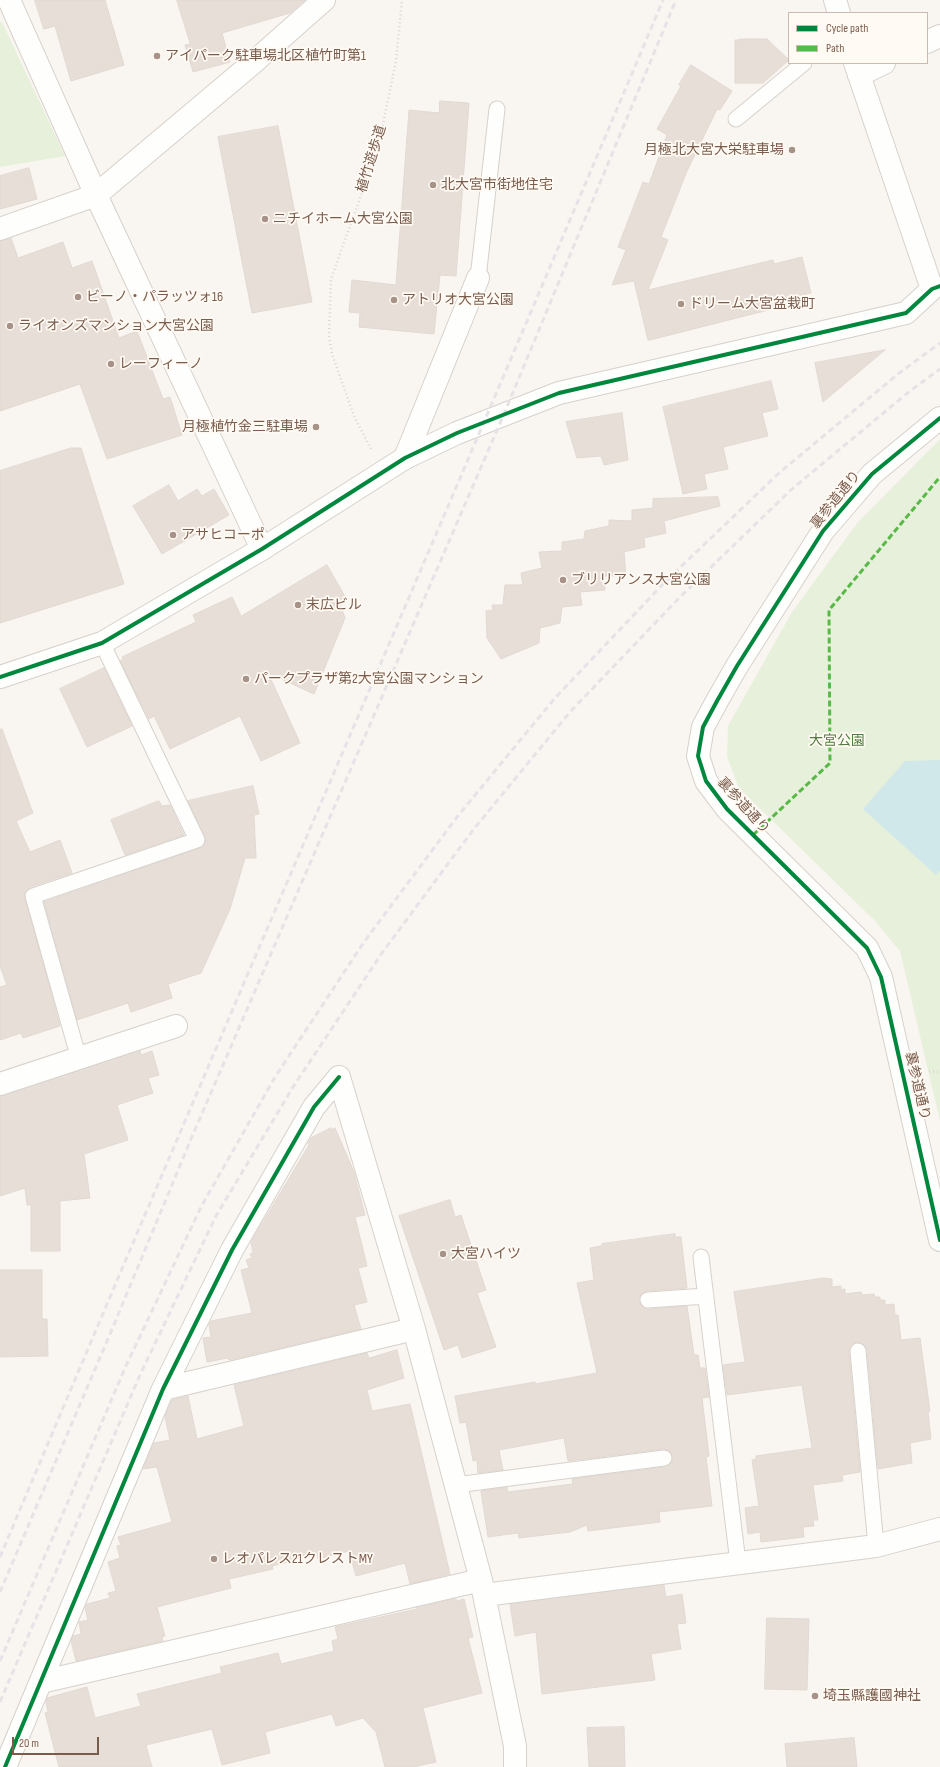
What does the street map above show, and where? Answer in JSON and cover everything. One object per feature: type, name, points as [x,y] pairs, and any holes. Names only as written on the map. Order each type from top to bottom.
[{"type":"street","points":[[9,0],[96,195],[262,549]]},
{"type":"street","points":[[0,229],[96,195],[254,62],[324,0]]},
{"type":"street","points":[[835,0],[839,12]]},
{"type":"street","points":[[928,42],[940,36]]},
{"type":"street","points":[[0,677],[102,643],[262,549],[405,458],[457,433],[559,393],[906,313],[936,288],[857,69],[880,64]]},
{"type":"street","points":[[405,458],[478,278]]},
{"type":"street","name":"裏参道通り","points":[[940,418],[872,474],[823,531],[766,619],[721,694],[703,727],[698,756],[706,781],[727,809],[867,948],[881,977],[940,1240]]},
{"type":"street","points":[[0,1084],[176,1026]]},
{"type":"street","points":[[5,1767],[163,1389],[232,1250],[254,1210],[314,1107],[339,1077],[414,1329],[483,1587],[515,1746],[515,1767]]},
{"type":"street","points":[[163,1389],[414,1329]]},
{"type":"street","points":[[41,1682],[483,1587],[738,1563],[876,1546],[940,1529]]},
{"type":"street","points":[[14,1746],[20,1767]]},
{"type":"lane","points":[[736,119],[803,64]]},
{"type":"lane","points":[[478,278],[497,110]]},
{"type":"lane","points":[[79,1059],[33,896],[197,840],[102,643]]},
{"type":"lane","points":[[701,1257],[738,1563]]},
{"type":"lane","points":[[648,1300],[706,1296]]},
{"type":"lane","points":[[858,1352],[876,1546]]},
{"type":"lane","points":[[456,1485],[664,1458]]},
{"type":"green space","points":[[0,22],[2,22],[65,156],[0,167]]},
{"type":"green space","name":"大宮公園","points":[[940,439],[940,1121],[900,951],[874,920],[739,788],[727,757],[728,726],[792,612],[858,522]]},
{"type":"water","points":[[940,760],[940,871],[936,875],[863,809],[905,761]]},
{"type":"building","points":[[35,0],[105,0],[124,65],[71,81],[55,26],[44,29]]},
{"type":"building","points":[[177,0],[305,0],[290,13],[222,33],[230,62],[193,72],[185,45],[190,44]]},
{"type":"building","points":[[767,39],[788,59],[788,61],[763,83],[735,83],[735,40]]},
{"type":"building","points":[[691,65],[732,91],[720,110],[717,109],[687,171],[661,237],[668,240],[648,290],[773,260],[774,264],[802,257],[811,293],[794,297],[796,303],[648,340],[634,281],[612,285],[626,250],[618,247],[643,182],[649,184],[667,135],[657,129],[681,86],[679,85]]},
{"type":"building","name":"北大宮市街地住宅","points":[[440,101],[469,103],[456,276],[440,275],[434,334],[359,327],[360,313],[349,312],[352,280],[396,285],[409,110],[439,113]]},
{"type":"building","name":"ニチイホーム大宮公園","points":[[278,126],[312,302],[252,313],[218,137]]},
{"type":"building","points":[[29,168],[37,199],[0,209],[0,176]]},
{"type":"building","points":[[11,238],[18,258],[63,242],[72,268],[92,261],[119,338],[137,331],[163,399],[170,397],[182,435],[107,459],[80,384],[0,411],[0,241]]},
{"type":"building","points":[[885,350],[823,402],[815,363]]},
{"type":"building","points":[[771,381],[778,409],[762,413],[768,436],[723,447],[728,469],[704,474],[707,489],[683,494],[663,407]]},
{"type":"building","points":[[622,413],[628,460],[604,465],[601,456],[577,458],[566,422]]},
{"type":"building","points":[[71,448],[81,448],[124,584],[0,623],[0,471]]},
{"type":"building","name":"アサヒコーポ","points":[[169,485],[178,501],[197,489],[202,496],[214,489],[229,515],[162,554],[133,506]]},
{"type":"building","name":"ブリリアンス大宮公園","points":[[718,497],[720,506],[664,521],[666,533],[644,538],[645,547],[624,552],[626,576],[604,576],[605,590],[580,592],[582,605],[562,607],[560,623],[540,628],[539,643],[501,659],[487,638],[486,611],[493,610],[492,605],[503,605],[505,585],[523,585],[521,573],[542,568],[539,552],[562,551],[562,542],[584,539],[585,531],[609,526],[609,520],[632,521],[632,510],[653,508],[653,499]]},
{"type":"building","points":[[327,565],[347,600],[340,604],[345,618],[314,694],[268,673],[300,743],[261,761],[240,716],[170,749],[154,716],[149,719],[120,661],[123,659],[122,657],[196,622],[193,615],[232,597],[241,616]]},
{"type":"building","points":[[104,668],[132,726],[87,747],[60,689]]},
{"type":"building","points":[[2,729],[33,813],[16,821],[30,852],[60,840],[72,873],[30,887],[24,894],[60,1026],[23,1038],[21,1033],[0,1040],[0,987],[7,985],[0,966],[0,730]]},
{"type":"building","points":[[253,786],[259,814],[254,815],[256,858],[245,858],[230,909],[201,973],[168,984],[172,998],[131,1012],[128,1003],[77,1020],[44,902],[200,848],[206,841],[205,836],[188,801]]},
{"type":"building","points":[[159,801],[162,806],[170,805],[184,835],[125,855],[111,820]]},
{"type":"building","points":[[140,1051],[141,1055],[152,1051],[159,1075],[148,1078],[153,1093],[117,1105],[128,1140],[84,1154],[90,1198],[60,1201],[60,1251],[31,1251],[31,1205],[27,1205],[25,1188],[0,1196],[0,1097]]},
{"type":"building","points":[[331,1128],[331,1130],[335,1128],[354,1172],[365,1215],[355,1217],[367,1266],[358,1268],[367,1302],[354,1305],[361,1329],[229,1360],[228,1358],[207,1362],[203,1338],[211,1337],[209,1324],[211,1321],[252,1313],[241,1270],[249,1268],[246,1260],[252,1258],[250,1254],[253,1253],[251,1242],[309,1145],[308,1143],[311,1138]]},
{"type":"building","name":"大宮ハイツ","points":[[450,1200],[455,1217],[461,1215],[486,1290],[477,1293],[496,1347],[462,1358],[458,1345],[444,1350],[399,1216]]},
{"type":"building","points":[[675,1234],[675,1237],[681,1237],[687,1288],[647,1291],[640,1296],[639,1301],[641,1305],[648,1309],[687,1306],[694,1355],[698,1355],[700,1368],[705,1368],[709,1397],[702,1398],[709,1456],[706,1457],[712,1506],[659,1512],[660,1522],[588,1531],[587,1525],[570,1532],[519,1538],[518,1533],[488,1537],[481,1491],[507,1487],[508,1492],[573,1484],[572,1479],[665,1467],[672,1462],[671,1453],[668,1450],[663,1449],[568,1461],[564,1438],[499,1450],[503,1470],[478,1473],[477,1460],[473,1461],[466,1422],[460,1423],[455,1396],[597,1373],[577,1283],[594,1280],[590,1248],[602,1246],[602,1244]]},
{"type":"building","points":[[0,1270],[42,1270],[42,1319],[47,1319],[48,1356],[0,1357]]},
{"type":"building","points":[[824,1278],[832,1279],[832,1287],[841,1286],[841,1290],[845,1289],[845,1294],[861,1292],[862,1295],[874,1294],[875,1297],[880,1297],[880,1300],[885,1300],[885,1305],[894,1304],[895,1315],[898,1315],[901,1340],[920,1338],[930,1411],[928,1412],[931,1439],[910,1443],[912,1463],[878,1469],[867,1350],[862,1343],[853,1343],[849,1352],[860,1472],[842,1475],[843,1481],[813,1485],[818,1520],[813,1520],[814,1526],[803,1527],[804,1537],[761,1542],[760,1532],[748,1534],[745,1508],[759,1506],[752,1460],[756,1459],[756,1456],[812,1448],[802,1385],[727,1395],[723,1365],[745,1362],[734,1292]]},
{"type":"building","points":[[397,1350],[404,1378],[367,1390],[372,1411],[410,1404],[450,1574],[410,1584],[405,1563],[356,1576],[349,1551],[318,1559],[317,1555],[272,1566],[273,1569],[229,1579],[231,1588],[157,1607],[165,1636],[162,1637],[163,1641],[76,1661],[71,1641],[73,1636],[81,1634],[79,1622],[88,1620],[85,1608],[87,1604],[110,1598],[108,1593],[116,1591],[108,1562],[120,1558],[117,1546],[121,1545],[118,1537],[172,1522],[157,1467],[143,1469],[154,1443],[170,1440],[165,1417],[172,1400],[188,1396],[197,1439],[244,1426],[234,1385],[367,1353],[369,1358]]},
{"type":"building","points":[[664,1585],[666,1597],[682,1594],[686,1623],[677,1624],[681,1649],[651,1654],[655,1680],[542,1694],[536,1632],[515,1636],[510,1604]]},
{"type":"building","points":[[456,1599],[457,1601],[464,1599],[473,1637],[468,1638],[482,1693],[423,1708],[436,1762],[413,1767],[385,1767],[376,1732],[363,1718],[336,1726],[332,1714],[265,1732],[270,1753],[222,1765],[212,1729],[146,1745],[152,1767],[59,1767],[45,1713],[48,1712],[46,1702],[47,1698],[87,1687],[95,1718],[141,1706],[137,1694],[222,1673],[220,1667],[278,1653],[281,1664],[334,1651],[332,1641],[338,1639],[335,1627]]},
{"type":"building","points":[[767,1618],[809,1619],[807,1690],[765,1689]]},
{"type":"building","points":[[624,1727],[625,1767],[589,1767],[587,1728]]},
{"type":"building","points":[[854,1738],[857,1767],[787,1767],[785,1744]]},
{"type":"railway","points":[[0,1557],[663,0]]},
{"type":"railway","points":[[0,1592],[191,1139],[504,414],[676,0]]},
{"type":"railway","points":[[0,1661],[125,1368],[201,1207],[275,1077],[364,942],[457,817],[555,698],[665,582],[779,473],[898,374],[940,343]]},
{"type":"railway","points":[[0,1702],[140,1375],[216,1216],[293,1087],[382,953],[473,830],[570,712],[680,597],[792,489],[910,391],[940,369]]},
{"type":"marked path","points":[[753,835],[830,763],[829,610],[940,477]]},
{"type":"cycle path","points":[[0,677],[102,643],[262,549],[405,458],[457,433],[559,393],[906,313],[932,289],[940,286]]},
{"type":"cycle path","points":[[940,418],[872,474],[823,531],[737,666],[717,701],[703,727],[698,756],[706,781],[727,809],[867,948],[881,977],[940,1240]]},
{"type":"cycle path","points":[[5,1767],[163,1389],[232,1250],[314,1107],[339,1077]]},
{"type":"place","name":"アイパーク駐車場北区植竹町第1","points":[[157,56]]},
{"type":"place","name":"月極北大宮大栄駐車場","points":[[792,150]]},
{"type":"place","name":"北大宮市街地住宅","points":[[433,185]]},
{"type":"place","name":"ニチイホーム大宮公園","points":[[265,219]]},
{"type":"place","name":"ビーノ・パラッツォ16","points":[[78,297]]},
{"type":"place","name":"アトリオ大宮公園","points":[[394,300]]},
{"type":"place","name":"ドリーム大宮盆栽町","points":[[681,304]]},
{"type":"place","name":"ライオンズマンション大宮公園","points":[[10,326]]},
{"type":"place","name":"レーフィーノ","points":[[111,364]]},
{"type":"place","name":"月極植竹金三駐車場","points":[[316,427]]},
{"type":"place","name":"アサヒコーポ","points":[[173,535]]},
{"type":"place","name":"ブリリアンス大宮公園","points":[[563,580]]},
{"type":"place","name":"末広ビル","points":[[298,605]]},
{"type":"place","name":"パークプラザ第2大宮公園マンション","points":[[246,679]]},
{"type":"place","name":"大宮ハイツ","points":[[443,1254]]},
{"type":"place","name":"レオパレス21クレストMY","points":[[214,1559]]},
{"type":"place","name":"埼玉縣護國神社","points":[[815,1696]]}]
